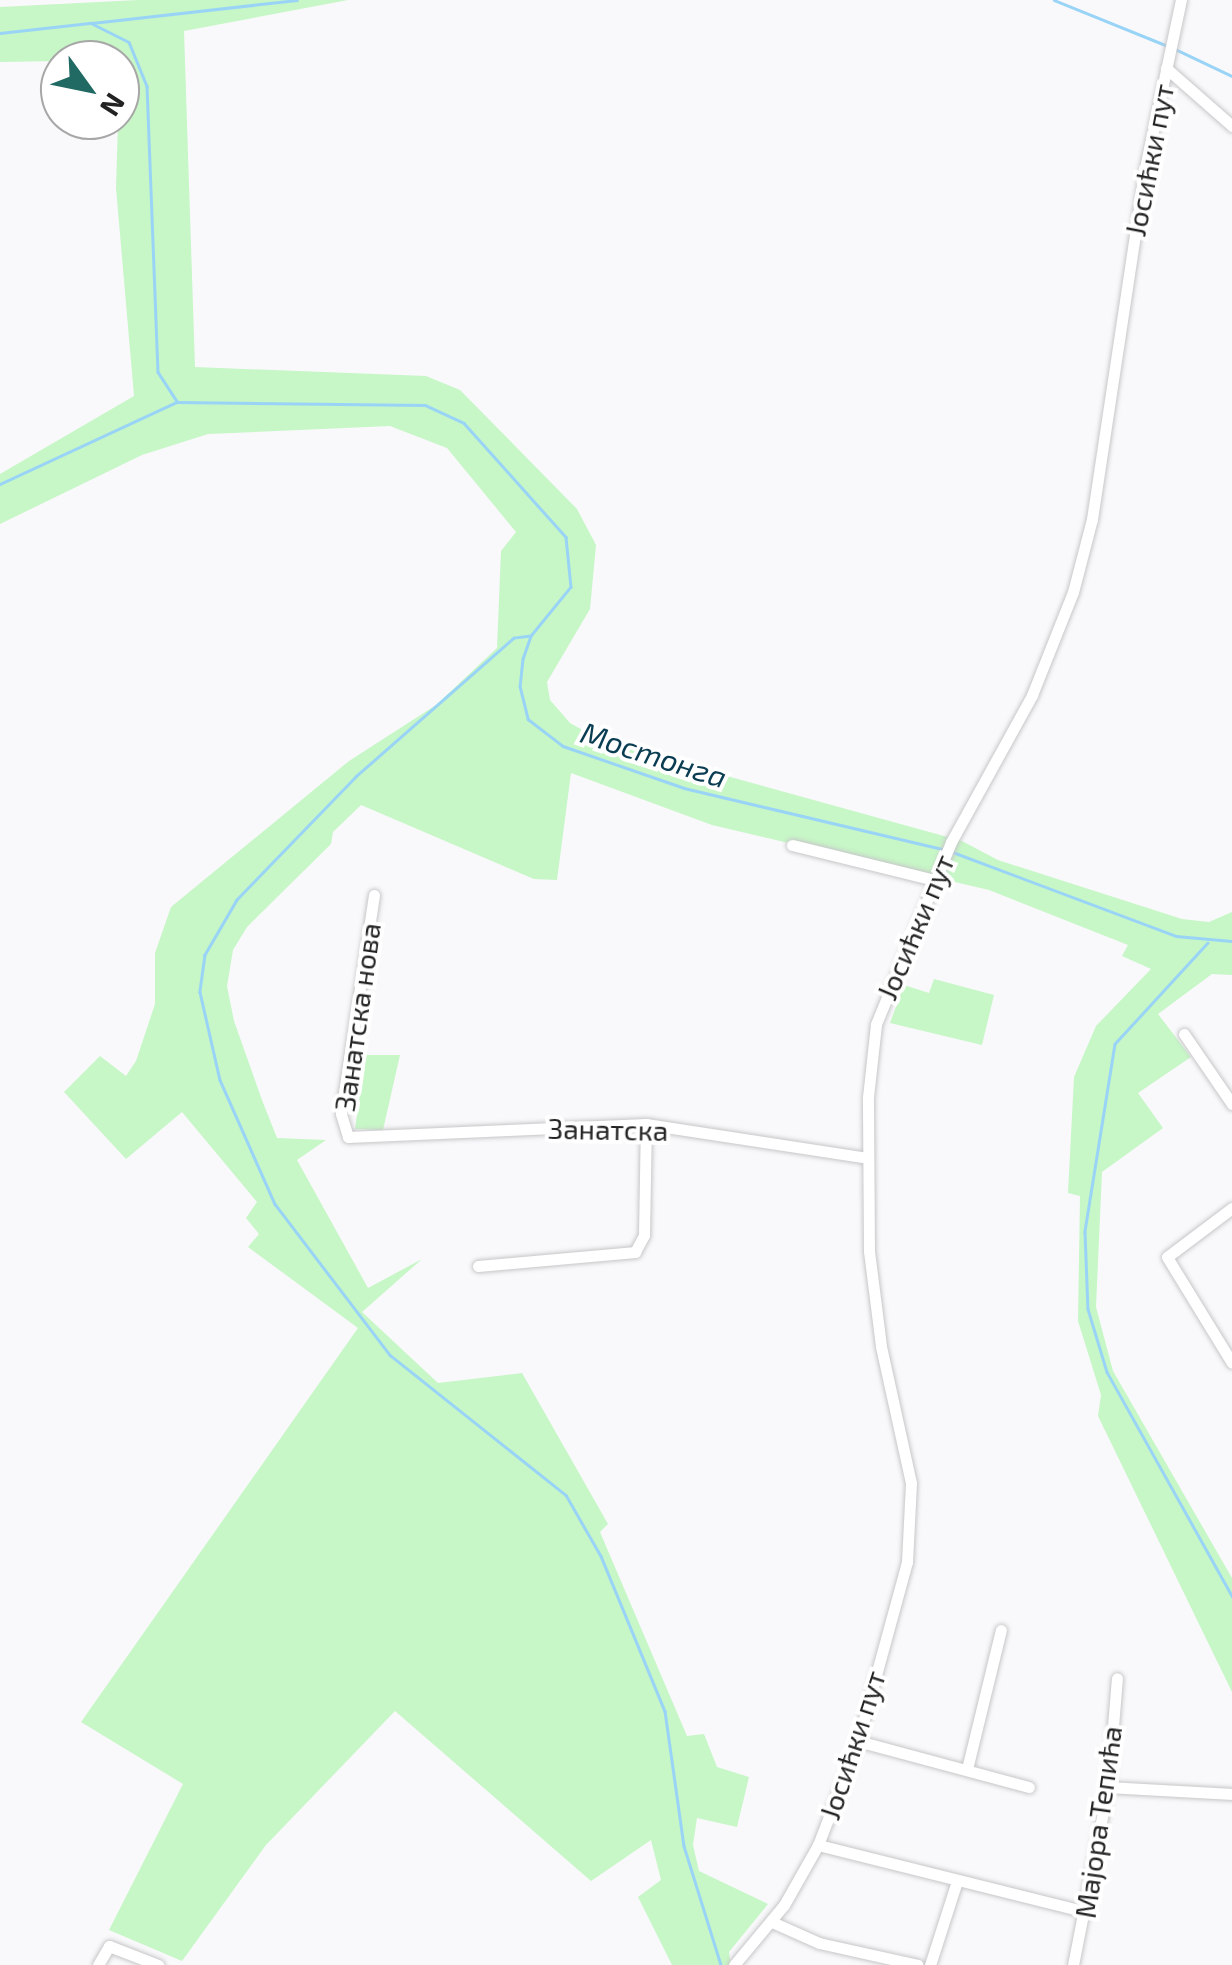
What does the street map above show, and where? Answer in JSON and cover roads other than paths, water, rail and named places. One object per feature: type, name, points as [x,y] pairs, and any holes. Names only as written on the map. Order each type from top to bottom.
[{"type":"street","name":"Јосићки пут","points":[[736,1963],[772,1922],[818,1845],[858,1741],[914,1517],[900,1412],[874,1300],[866,1158],[876,1024],[950,842],[1032,695],[1073,592],[1092,519],[1181,0]]},
{"type":"street","points":[[1167,64],[1232,126]]},
{"type":"street","points":[[792,846],[936,876]]},
{"type":"street","name":"Занатска нова","points":[[348,1137],[341,1114],[374,895]]},
{"type":"street","points":[[1184,1034],[1232,1104]]},
{"type":"street","points":[[478,1266],[635,1252],[644,1235],[646,1124]]},
{"type":"street","name":"Занатска","points":[[348,1137],[646,1124],[866,1158]]},
{"type":"street","points":[[1232,1208],[1167,1257],[1232,1363]]},
{"type":"street","points":[[967,1769],[1000,1630]]},
{"type":"street","name":"Мајора Тепића","points":[[1073,1965],[1087,1912],[1108,1787],[1117,1678]]},
{"type":"street","points":[[858,1741],[1029,1787]]},
{"type":"street","points":[[1108,1787],[1232,1794]]},
{"type":"street","points":[[818,1845],[1087,1912]]},
{"type":"street","points":[[930,1965],[956,1881]]},
{"type":"street","points":[[772,1922],[818,1943],[918,1965]]},
{"type":"street","points":[[98,1965],[108,1946],[158,1965]]},
{"type":"waterway","points":[[92,23],[297,0]]},
{"type":"waterway","points":[[1054,0],[1168,46]]},
{"type":"waterway","points":[[0,33],[91,23],[129,42],[147,86],[158,372],[177,401]]},
{"type":"waterway","points":[[1175,49],[1232,76]]},
{"type":"waterway","name":"Мостонга","points":[[0,484],[177,402],[425,405],[464,423],[566,537],[571,587],[531,636],[523,659],[520,686],[528,719],[563,746],[684,788],[942,849]]},
{"type":"waterway","points":[[531,636],[514,638],[356,777],[237,900],[205,955],[200,992],[220,1080],[275,1204],[390,1355],[566,1495],[601,1556],[665,1711],[684,1846],[721,1965]]},
{"type":"waterway","name":"Мостонга","points":[[950,851],[1176,936],[1232,941]]},
{"type":"waterway","points":[[1208,943],[1115,1044],[1085,1232],[1088,1309],[1107,1372],[1232,1596]]}]
